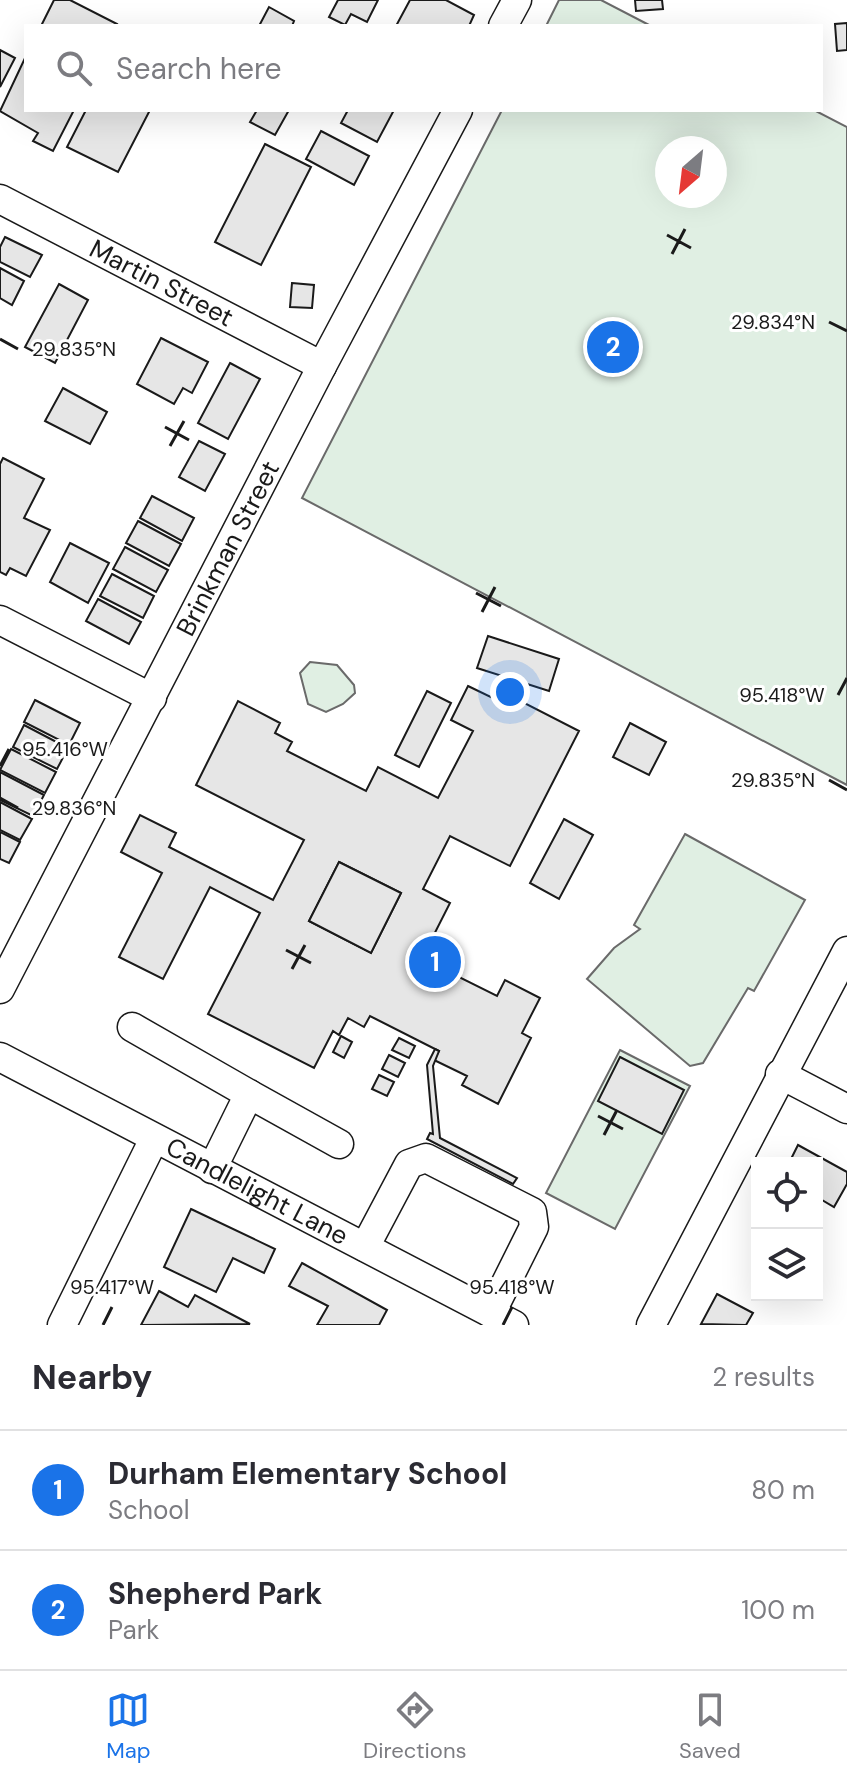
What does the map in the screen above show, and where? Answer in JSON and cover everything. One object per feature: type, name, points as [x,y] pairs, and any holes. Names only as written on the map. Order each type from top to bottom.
[{"type":"street","points":[[504,24],[517,0]]},
{"type":"street","name":"Brinkman Street","points":[[0,989],[457,112]]},
{"type":"street","name":"Martin Street","points":[[4,210],[322,366]]},
{"type":"street","points":[[0,620],[152,698]]},
{"type":"street","points":[[651,1325],[847,951]]},
{"type":"street","points":[[132,1027],[339,1144]]},
{"type":"street","name":"Candlelight Lane","points":[[0,1057],[503,1319]]},
{"type":"street","points":[[780,1074],[847,1109]]},
{"type":"street","points":[[212,1169],[249,1094]]},
{"type":"street","points":[[62,1325],[154,1139]]},
{"type":"street","points":[[365,1247],[409,1164],[426,1158],[532,1212],[534,1227],[503,1319]]},
{"type":"green space","points":[[559,0],[601,0],[647,24],[547,24]]},
{"type":"green space","points":[[501,112],[818,112],[847,127],[847,785],[302,498]]},
{"type":"green space","points":[[310,662],[337,665],[354,685],[355,693],[343,704],[326,712],[308,704],[300,673]]},
{"type":"green space","points":[[685,834],[805,900],[754,991],[748,988],[703,1063],[690,1066],[587,979],[614,948],[640,929],[634,925]]},
{"type":"green space","points":[[620,1050],[690,1086],[615,1229],[546,1193]]},
{"type":"building","points":[[54,0],[70,0],[117,24],[42,24]]},
{"type":"building","points":[[338,0],[378,0],[367,22],[351,14],[346,24],[329,17]]},
{"type":"building","points":[[410,0],[446,0],[474,15],[470,24],[397,24]]},
{"type":"building","points":[[635,0],[662,0],[663,9],[636,11]]},
{"type":"building","points":[[269,7],[294,21],[293,24],[260,24]]},
{"type":"building","points":[[847,23],[847,50],[837,51],[835,24]]},
{"type":"building","points":[[0,50],[15,58],[0,87]]},
{"type":"building","points":[[24,60],[24,112],[73,112],[53,151],[33,141],[38,133],[0,111]]},
{"type":"building","points":[[85,112],[149,112],[118,172],[67,147]]},
{"type":"building","points":[[256,112],[288,112],[275,135],[250,122]]},
{"type":"building","points":[[347,112],[393,112],[377,142],[341,123]]},
{"type":"building","points":[[321,131],[369,156],[354,185],[306,159]]},
{"type":"building","points":[[265,144],[311,167],[261,265],[215,242]]},
{"type":"building","points":[[5,237],[42,255],[30,277],[0,262],[0,247]]},
{"type":"building","points":[[0,268],[24,281],[12,305],[0,298]]},
{"type":"building","points":[[292,283],[314,285],[312,308],[290,307]]},
{"type":"building","points":[[59,284],[88,300],[55,363],[25,347]]},
{"type":"building","points":[[161,338],[208,362],[192,393],[183,388],[174,404],[137,384]]},
{"type":"building","points":[[230,363],[260,379],[228,439],[198,423]]},
{"type":"building","points":[[63,388],[107,412],[90,444],[45,421]]},
{"type":"building","points":[[199,441],[225,454],[205,491],[179,477]]},
{"type":"building","points":[[3,458],[44,479],[24,518],[50,530],[26,576],[10,568],[6,575],[0,572],[0,464]]},
{"type":"building","points":[[152,496],[194,518],[182,541],[140,518]]},
{"type":"building","points":[[138,521],[181,544],[169,566],[126,543]]},
{"type":"building","points":[[70,543],[109,563],[88,603],[50,582]]},
{"type":"building","points":[[125,547],[168,570],[156,592],[113,569]]},
{"type":"building","points":[[112,574],[154,596],[143,618],[100,596]]},
{"type":"building","points":[[98,599],[141,622],[129,644],[86,621]]},
{"type":"building","points":[[488,636],[559,659],[549,691],[477,668]]},
{"type":"building","points":[[468,686],[503,703],[507,694],[579,731],[510,866],[450,836],[423,889],[450,903],[415,972],[422,975],[429,962],[497,996],[505,980],[540,998],[522,1033],[531,1038],[498,1104],[462,1085],[467,1076],[434,1060],[439,1051],[370,1016],[364,1027],[348,1018],[339,1035],[333,1031],[314,1068],[208,1014],[260,913],[210,887],[163,979],[119,957],[162,873],[121,852],[140,815],[176,833],[169,847],[273,900],[304,840],[196,785],[238,701],[280,723],[275,733],[292,742],[287,751],[366,791],[378,767],[438,798],[473,731],[451,720]],"holes":[[[339,862],[401,893],[371,953],[309,921]]]},
{"type":"building","points":[[427,691],[451,703],[419,767],[395,755]]},
{"type":"building","points":[[35,700],[80,723],[69,745],[24,722]]},
{"type":"building","points":[[630,723],[666,742],[649,775],[613,757]]},
{"type":"building","points":[[24,725],[68,748],[57,769],[13,747]]},
{"type":"building","points":[[11,749],[56,772],[45,793],[0,770]]},
{"type":"building","points":[[0,772],[44,795],[33,816],[0,800]]},
{"type":"building","points":[[0,802],[32,819],[20,840],[0,830]]},
{"type":"building","points":[[564,819],[593,835],[559,899],[530,883]]},
{"type":"building","points":[[0,832],[20,842],[9,863],[0,859]]},
{"type":"building","points":[[339,862],[401,893],[371,953],[309,921]]},
{"type":"building","points":[[341,1036],[352,1042],[344,1058],[333,1052]]},
{"type":"building","points":[[399,1038],[415,1046],[409,1058],[392,1050]]},
{"type":"building","points":[[435,1049],[439,1051],[433,1066],[440,1138],[517,1178],[513,1184],[427,1139],[430,1133],[433,1134],[427,1065]]},
{"type":"building","points":[[389,1055],[405,1063],[398,1077],[382,1069]]},
{"type":"building","points":[[620,1057],[684,1090],[662,1134],[598,1101]]},
{"type":"building","points":[[379,1075],[394,1082],[387,1096],[372,1089]]},
{"type":"building","points":[[798,1145],[820,1157],[792,1157]]},
{"type":"building","points":[[823,1159],[847,1172],[847,1184],[834,1207],[823,1201]]},
{"type":"building","points":[[191,1209],[275,1249],[264,1273],[233,1258],[216,1292],[164,1267]]},
{"type":"building","points":[[302,1263],[387,1310],[379,1325],[317,1325],[328,1306],[289,1286]]},
{"type":"building","points":[[159,1291],[188,1307],[195,1295],[250,1324],[141,1325]]},
{"type":"building","points":[[717,1294],[753,1313],[746,1325],[701,1324]]},
{"type":"place","name":"Shepherd Park","points":[[613,347]]},
{"type":"place","name":"Durham Elementary School","points":[[435,962]]}]
